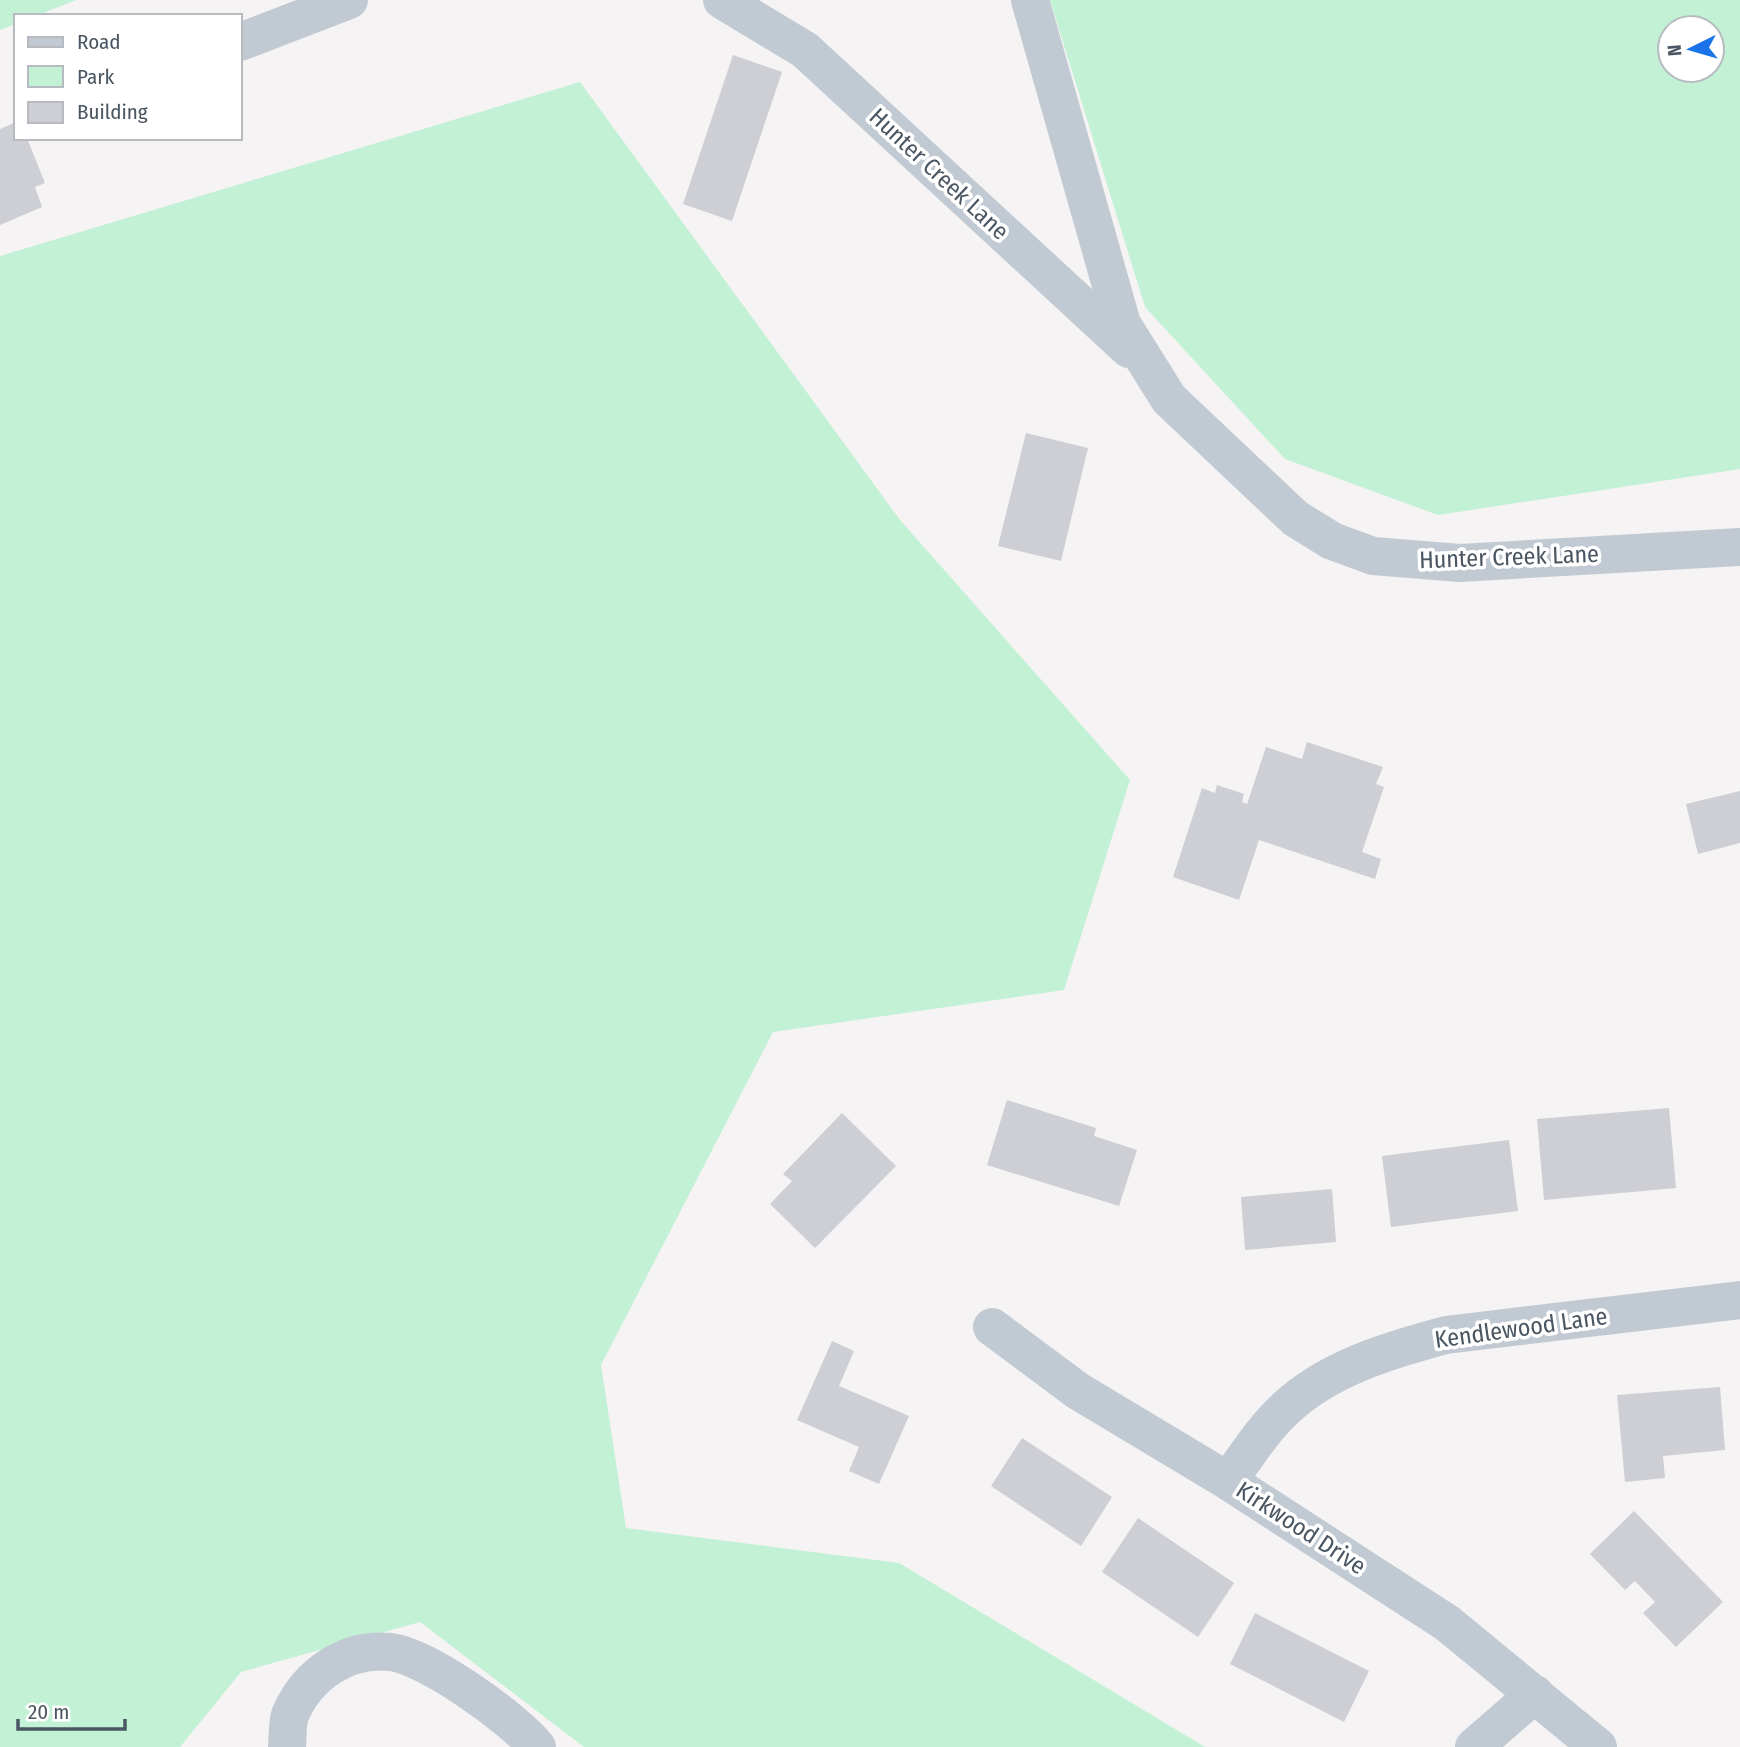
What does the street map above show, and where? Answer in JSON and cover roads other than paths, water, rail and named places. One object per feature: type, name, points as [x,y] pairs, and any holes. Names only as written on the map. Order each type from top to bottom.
[{"type":"street","points":[[242,41],[349,0]]},
{"type":"street","name":"Hunter Creek Lane","points":[[722,0],[805,50],[1143,362]]},
{"type":"street","name":"Hunter Creek Lane","points":[[1030,0],[1122,324],[1143,362],[1169,399],[1295,518],[1332,541],[1373,556],[1460,563],[1740,547]]},
{"type":"street","name":"Kendlewood Lane","points":[[1228,1481],[1285,1409],[1322,1382],[1363,1361],[1404,1346],[1446,1335],[1740,1300]]},
{"type":"street","name":"Kirkwood Drive","points":[[992,1327],[1078,1391],[1228,1481],[1447,1623],[1598,1747]]},
{"type":"street","points":[[287,1747],[289,1717],[311,1679],[348,1655],[391,1652],[431,1667],[467,1689],[537,1747]]},
{"type":"street","points":[[1474,1747],[1535,1694]]}]
